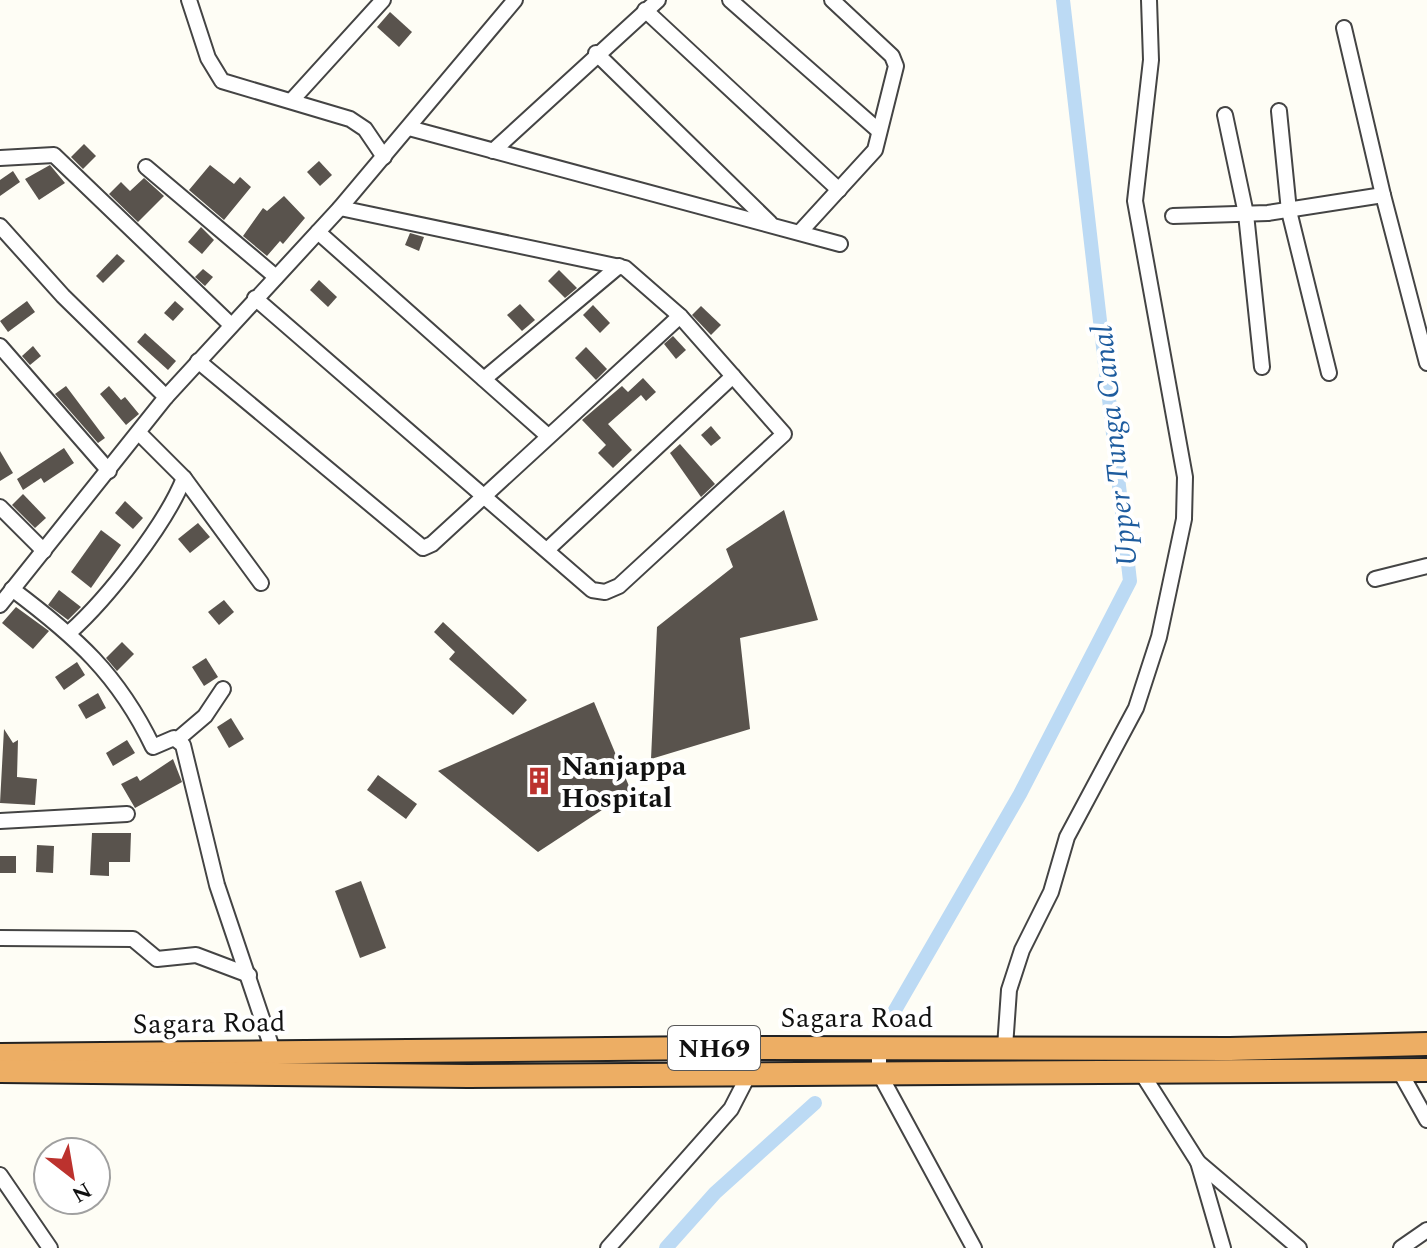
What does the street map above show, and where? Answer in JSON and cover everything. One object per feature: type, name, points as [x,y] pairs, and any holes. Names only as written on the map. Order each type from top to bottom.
[{"type":"highway","name":"Sagara Road","points":[[0,1055],[1005,1047],[1230,1049],[1427,1044]]},
{"type":"highway","name":"Sagara Road","points":[[0,1071],[749,1074],[1427,1070]]},
{"type":"street","points":[[189,0],[208,58],[222,81],[293,99],[356,121],[384,157]]},
{"type":"street","points":[[293,99],[383,0]]},
{"type":"street","points":[[0,605],[166,397],[340,208],[515,0]]},
{"type":"street","points":[[493,151],[596,53],[658,0]]},
{"type":"street","points":[[730,0],[879,131]]},
{"type":"street","points":[[800,232],[872,156],[896,66],[894,59],[832,0]]},
{"type":"street","points":[[1005,1047],[1009,990],[1022,950],[1051,892],[1067,837],[1136,708],[1159,637],[1184,519],[1185,477],[1135,201],[1151,60],[1149,0]]},
{"type":"street","points":[[645,10],[839,190]]},
{"type":"street","points":[[1344,28],[1427,363]]},
{"type":"street","points":[[596,53],[771,223]]},
{"type":"street","points":[[1279,111],[1289,211],[1329,373]]},
{"type":"street","points":[[1225,115],[1246,214],[1262,367]]},
{"type":"street","points":[[409,128],[840,244]]},
{"type":"street","points":[[0,158],[54,155],[230,324]]},
{"type":"street","points":[[146,167],[276,277]]},
{"type":"street","points":[[1173,216],[1289,211],[1383,195]]},
{"type":"street","points":[[255,298],[485,494],[592,590],[612,590],[782,437],[782,429],[680,316],[619,266],[340,208]]},
{"type":"street","points":[[0,226],[63,296],[166,397]]},
{"type":"street","points":[[318,232],[548,436]]},
{"type":"street","points":[[484,379],[619,266]]},
{"type":"street","points":[[198,361],[419,547],[432,544],[680,316]]},
{"type":"street","points":[[0,346],[109,471]]},
{"type":"street","points":[[548,549],[733,376]]},
{"type":"street","points":[[139,433],[184,478],[261,583]]},
{"type":"street","points":[[70,632],[94,609],[174,503],[184,478]]},
{"type":"street","points":[[0,507],[44,551]]},
{"type":"street","points":[[1375,579],[1427,566]]},
{"type":"street","points":[[12,589],[70,632],[132,704],[153,747],[178,739],[205,716],[223,689]]},
{"type":"street","points":[[178,739],[183,745],[217,885],[273,1051]]},
{"type":"street","points":[[0,821],[127,814]]},
{"type":"street","points":[[0,938],[133,939],[157,959],[196,955],[249,975]]},
{"type":"street","points":[[879,1049],[879,1073],[974,1248]]},
{"type":"street","points":[[1399,1070],[1427,1120]]},
{"type":"street","points":[[1141,1072],[1198,1162],[1223,1248]]},
{"type":"street","points":[[608,1248],[731,1109],[749,1074]]},
{"type":"street","points":[[1198,1162],[1299,1248]]},
{"type":"street","points":[[0,1175],[50,1248]]},
{"type":"street","points":[[1401,1248],[1427,1230]]},
{"type":"building","points":[[390,12],[412,32],[399,47],[377,27]]},
{"type":"building","points":[[84,144],[96,156],[83,169],[71,157]]},
{"type":"building","points":[[319,161],[332,175],[320,186],[307,172]]},
{"type":"building","points":[[50,165],[65,183],[39,200],[25,179]]},
{"type":"building","points":[[210,165],[234,184],[240,177],[251,187],[224,220],[189,190]]},
{"type":"building","points":[[13,171],[20,182],[0,196],[0,180]]},
{"type":"building","points":[[144,178],[164,196],[138,222],[109,194],[121,182],[130,191]]},
{"type":"building","points":[[284,196],[305,218],[283,244],[280,241],[267,256],[243,236],[263,208],[267,211]]},
{"type":"building","points":[[201,227],[214,240],[202,254],[188,242]]},
{"type":"building","points":[[410,233],[424,237],[419,251],[405,245]]},
{"type":"building","points":[[117,254],[125,261],[103,283],[96,276]]},
{"type":"building","points":[[203,269],[213,277],[205,286],[195,277]]},
{"type":"building","points":[[559,270],[577,288],[565,298],[548,281]]},
{"type":"building","points":[[319,280],[337,297],[328,307],[310,290]]},
{"type":"building","points":[[27,301],[35,312],[8,332],[0,321]]},
{"type":"building","points":[[175,301],[184,309],[173,321],[164,313]]},
{"type":"building","points":[[520,304],[535,320],[522,331],[507,315]]},
{"type":"building","points":[[593,305],[610,323],[600,333],[583,315]]},
{"type":"building","points":[[701,306],[721,325],[711,335],[692,315]]},
{"type":"building","points":[[145,333],[176,361],[168,370],[137,342]]},
{"type":"building","points":[[673,336],[686,350],[676,359],[664,344]]},
{"type":"building","points":[[33,346],[41,356],[30,365],[22,356]]},
{"type":"building","points":[[586,347],[607,369],[596,380],[575,358]]},
{"type":"building","points":[[643,378],[656,392],[646,401],[641,395],[608,424],[632,450],[613,468],[598,453],[606,445],[582,420],[622,386],[628,392]]},
{"type":"building","points":[[66,386],[105,438],[98,443],[55,394]]},
{"type":"building","points":[[109,386],[121,400],[125,397],[139,414],[126,425],[100,394]]},
{"type":"building","points":[[711,426],[721,438],[711,446],[701,435]]},
{"type":"building","points":[[680,444],[715,484],[701,497],[670,453]]},
{"type":"building","points":[[64,448],[74,463],[44,483],[41,478],[23,490],[17,479]]},
{"type":"building","points":[[0,451],[13,473],[0,481]]},
{"type":"building","points":[[23,494],[46,518],[35,528],[12,505]]},
{"type":"building","points":[[125,501],[143,518],[133,529],[115,513]]},
{"type":"building","points":[[784,510],[818,620],[740,638],[750,729],[651,759],[657,627],[733,567],[726,549]]},
{"type":"building","points":[[198,523],[210,537],[190,553],[178,539]]},
{"type":"building","points":[[101,530],[121,545],[91,588],[71,572]]},
{"type":"building","points":[[59,590],[81,607],[68,620],[48,605]]},
{"type":"building","points":[[224,600],[234,612],[219,625],[208,612]]},
{"type":"building","points":[[16,607],[49,631],[33,649],[2,623]]},
{"type":"building","points":[[443,622],[527,700],[513,715],[449,659],[455,652],[434,632]]},
{"type":"building","points":[[122,642],[134,654],[117,671],[106,658]]},
{"type":"building","points":[[206,658],[218,677],[204,686],[192,667]]},
{"type":"building","points":[[77,662],[85,675],[64,690],[55,677]]},
{"type":"building","points":[[98,693],[106,708],[86,719],[78,705]]},
{"type":"building","name":"Nanjappa Hospital","points":[[594,702],[631,791],[538,852],[438,771]]},
{"type":"building","points":[[231,718],[244,739],[229,748],[217,727]]},
{"type":"building","points":[[4,729],[13,743],[18,740],[17,777],[37,779],[35,805],[0,803]]},
{"type":"building","points":[[127,740],[135,753],[113,766],[106,753]]},
{"type":"building","points":[[173,759],[182,782],[135,808],[121,784],[137,776],[140,781]]},
{"type":"building","points":[[378,775],[417,804],[406,819],[367,790]]},
{"type":"building","points":[[92,833],[131,833],[130,862],[109,862],[109,876],[90,875]]},
{"type":"building","points":[[37,845],[54,846],[53,873],[36,872]]},
{"type":"building","points":[[0,856],[16,856],[16,873],[0,873]]},
{"type":"building","points":[[361,881],[386,948],[360,958],[335,891]]},
{"type":"waterway","name":"Upper Tunga Canal","points":[[887,1024],[1020,794],[1130,581],[1063,0]]},
{"type":"waterway","name":"Upper Tunga Canal","points":[[666,1248],[715,1193],[815,1103]]},
{"type":"place","name":"Nanjappa Hospital","points":[[539,781]]}]
